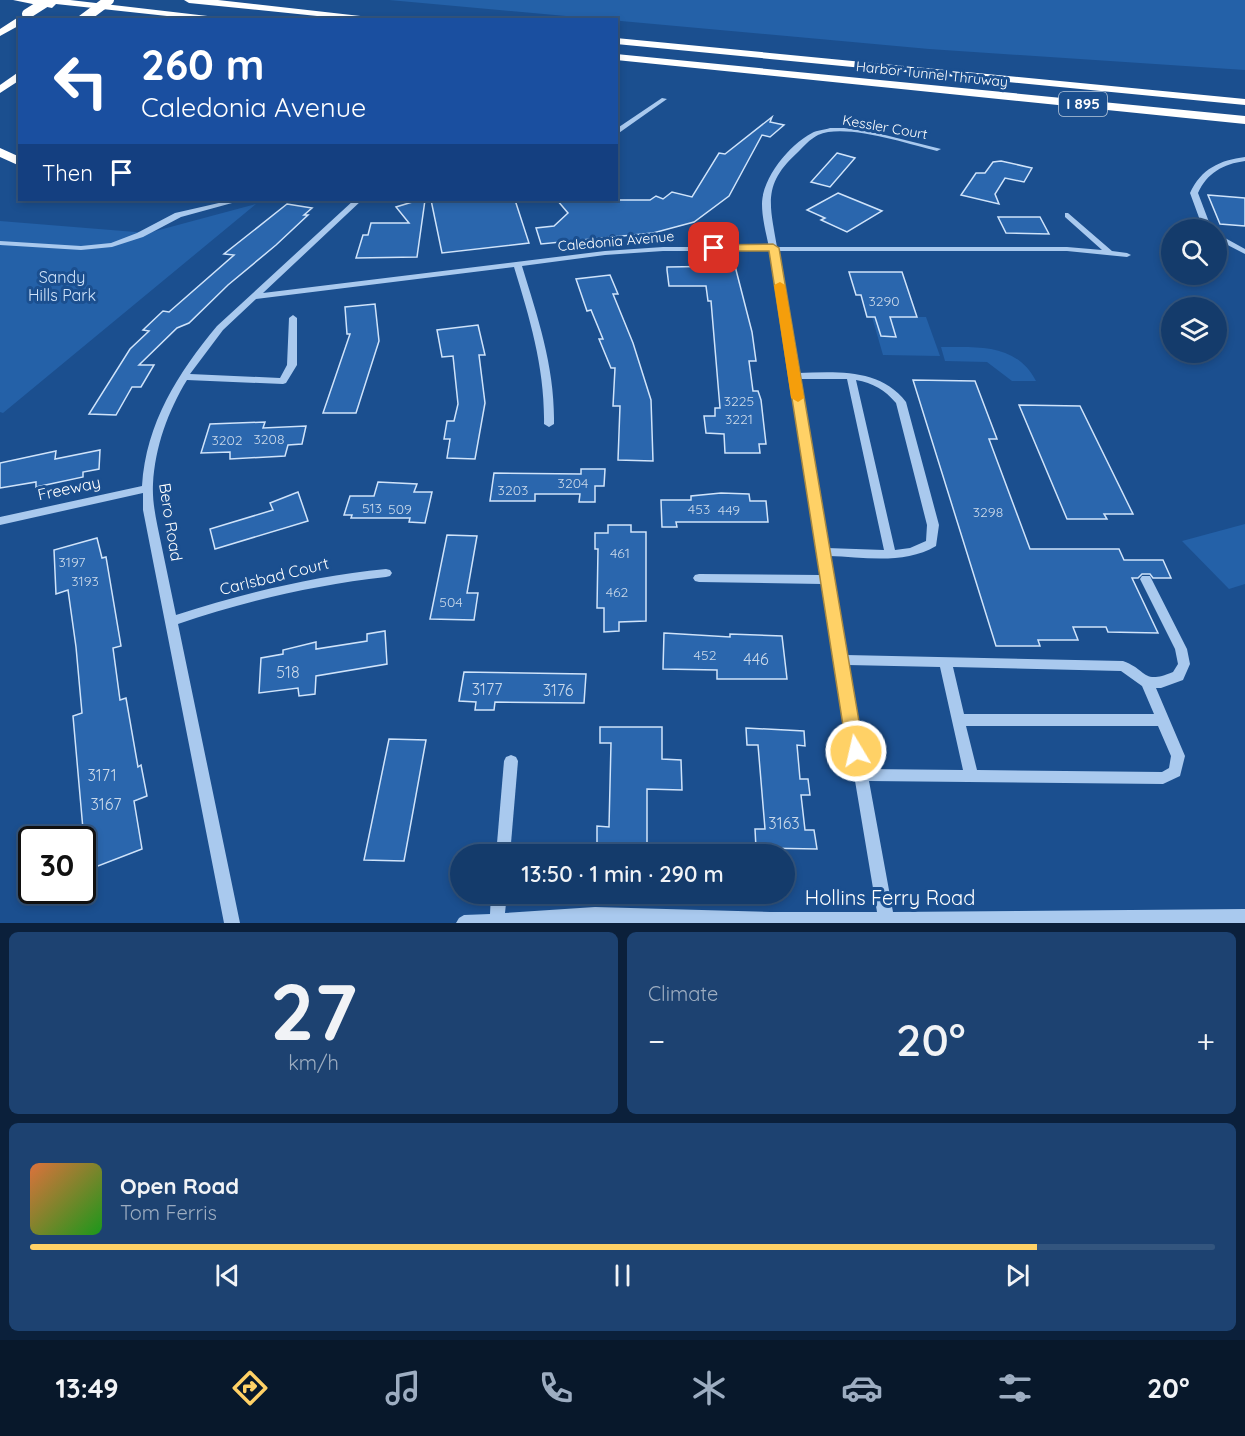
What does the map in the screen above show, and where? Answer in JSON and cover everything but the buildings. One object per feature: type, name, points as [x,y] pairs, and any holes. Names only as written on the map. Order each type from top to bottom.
[{"type":"highway","points":[[18,0],[148,18]]},
{"type":"highway","points":[[42,0],[218,18]]},
{"type":"highway","points":[[22,18],[49,0]]},
{"type":"highway","points":[[85,18],[109,0]]},
{"type":"highway","points":[[189,0],[371,18]]},
{"type":"highway","points":[[0,33],[18,21]]},
{"type":"highway","name":"Harbor Tunnel Thruway","points":[[618,41],[1245,102]]},
{"type":"highway","name":"Harbor Tunnel Thruway","points":[[618,57],[1245,120]]},
{"type":"highway","points":[[0,79],[18,66]]},
{"type":"highway","points":[[0,90],[18,76]]},
{"type":"highway","points":[[0,152],[18,161]]},
{"type":"street","points":[[618,132],[664,99]]},
{"type":"street","name":"Kessler Court","points":[[773,248],[766,205],[769,184],[784,161],[813,136],[828,131],[851,131],[937,149]]},
{"type":"street","points":[[1204,219],[1194,193],[1197,183],[1214,166],[1245,159]]},
{"type":"street","points":[[0,243],[81,248],[112,245],[140,235],[178,215],[235,201]]},
{"type":"street","name":"Bero Road","points":[[232,923],[146,489],[149,466],[163,414],[183,377],[220,328],[357,201]]},
{"type":"street","points":[[1068,215],[1109,252]]},
{"type":"street","points":[[1227,241],[1245,252]]},
{"type":"street","points":[[773,248],[840,660],[886,918]]},
{"type":"street","name":"Caledonia Avenue","points":[[253,297],[633,250],[773,248],[1109,252],[1128,255]]},
{"type":"street","points":[[517,264],[549,371],[551,394],[549,424]]},
{"type":"street","points":[[183,377],[283,381],[292,366],[293,318]]},
{"type":"street","points":[[795,376],[851,377],[882,382],[893,390],[901,402],[933,525],[932,543],[924,550],[822,552]]},
{"type":"street","points":[[851,377],[890,552]]},
{"type":"street","name":"Freeway","points":[[0,521],[146,489]]},
{"type":"street","name":"Carlsbad Court","points":[[171,621],[254,594],[296,584],[386,573]]},
{"type":"street","points":[[699,578],[827,580]]},
{"type":"street","points":[[1146,579],[1181,649],[1184,664],[1178,676],[1161,682],[1147,683]]},
{"type":"street","points":[[840,660],[1123,666],[1147,683],[1178,756],[1176,772],[1162,778],[860,775]]},
{"type":"street","points":[[945,662],[971,776]]},
{"type":"street","points":[[958,720],[1162,720]]},
{"type":"street","points":[[504,844],[511,761]]},
{"type":"street","points":[[497,920],[498,904]]},
{"type":"street","name":"Hollins Ferry Road","points":[[465,923],[595,915],[770,922],[886,918],[1245,917]]},
{"type":"green space","points":[[389,0],[1245,0],[1245,70],[929,49],[618,21],[618,18],[587,18]]},
{"type":"green space","name":"Sandy Hills Park","points":[[256,204],[3,413],[0,412],[0,221],[148,233]]},
{"type":"green space","points":[[872,317],[926,317],[940,356],[883,355]]},
{"type":"green space","points":[[941,347],[982,348],[1007,354],[1028,369],[1036,381],[1012,381],[987,362],[945,361]]},
{"type":"green space","points":[[1245,524],[1245,584],[1229,589],[1182,541]]},
{"type":"slow traffic","points":[[780,285],[798,398]]},
{"type":"route","points":[[714,248],[773,248],[856,751]]}]
